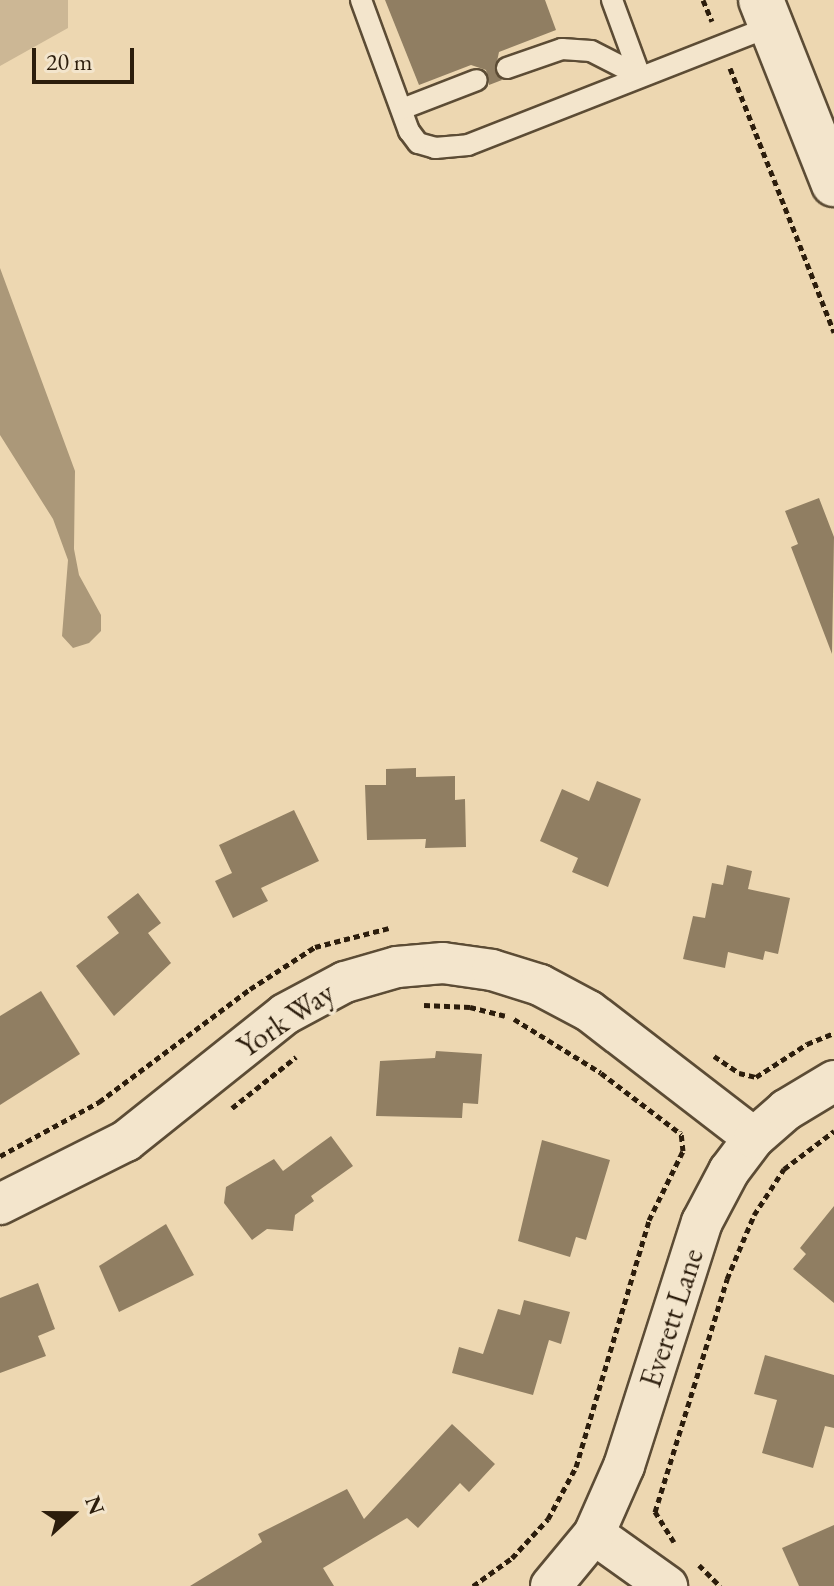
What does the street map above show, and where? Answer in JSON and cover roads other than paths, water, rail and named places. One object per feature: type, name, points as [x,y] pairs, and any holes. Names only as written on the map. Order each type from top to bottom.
[{"type":"street","points":[[766,13],[834,184]]},
{"type":"street","name":"York Way","points":[[0,1204],[126,1141],[285,1014],[345,982],[397,967],[443,963],[492,970],[540,985],[589,1011],[754,1138]]},
{"type":"street","name":"Everett Lane","points":[[551,1586],[594,1534],[624,1466],[702,1222],[754,1138],[786,1110],[834,1081]]},
{"type":"street","points":[[594,1534],[667,1586]]},
{"type":"lane","points":[[361,0],[418,143],[435,148],[468,145],[721,46],[766,13]]},
{"type":"lane","points":[[612,0],[640,76]]},
{"type":"lane","points":[[507,68],[562,49],[591,51],[640,76]]},
{"type":"lane","points":[[402,109],[477,80]]}]
